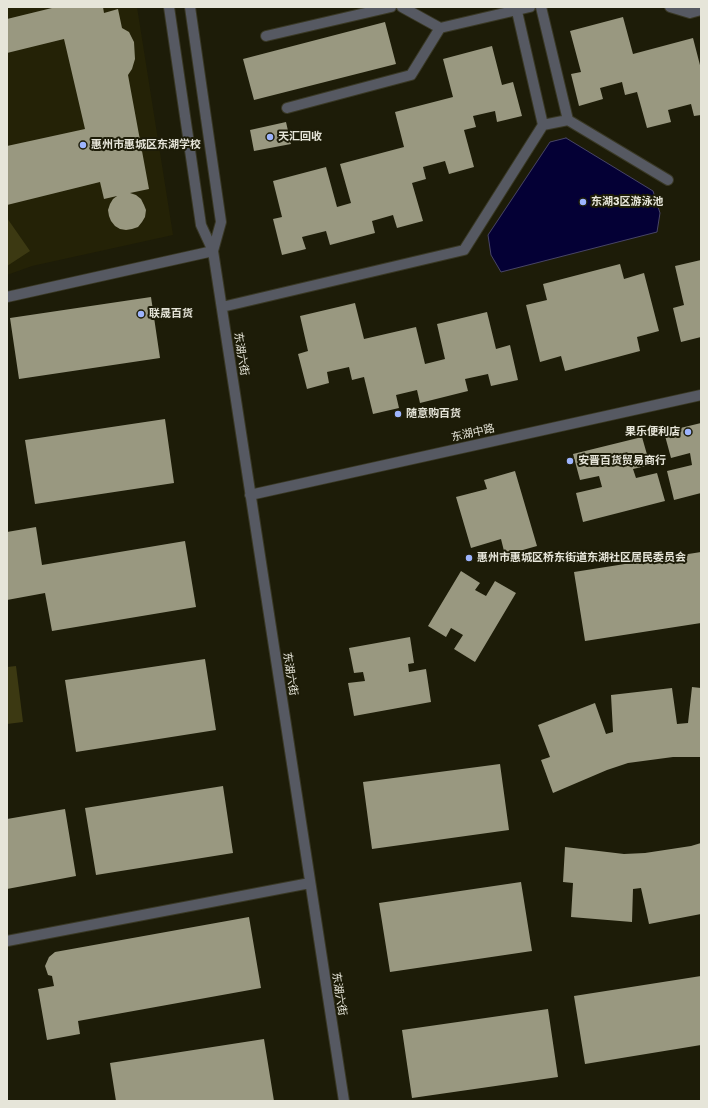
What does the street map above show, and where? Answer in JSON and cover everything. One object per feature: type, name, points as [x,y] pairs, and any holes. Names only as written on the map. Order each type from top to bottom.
[{"type":"street","name":"东湖六街","points":[[169,7],[201,225],[213,251],[222,307],[344,1101]]},
{"type":"street","name":"东湖六街","points":[[190,7],[221,222],[213,251]]},
{"type":"street","points":[[266,36],[391,7]]},
{"type":"street","points":[[402,7],[440,28]]},
{"type":"street","points":[[287,108],[411,75],[440,28],[516,8],[530,7]]},
{"type":"street","points":[[541,7],[568,120]]},
{"type":"street","points":[[670,7],[690,13],[701,10]]},
{"type":"street","points":[[222,307],[464,250],[543,125],[516,8]]},
{"type":"street","points":[[543,125],[568,120],[668,180]]},
{"type":"street","points":[[7,297],[213,251]]},
{"type":"street","name":"东湖中路","points":[[250,495],[701,394]]},
{"type":"street","points":[[7,941],[310,883]]},
{"type":"shaded area","name":"惠州市惠城区东湖学校","points":[[7,7],[137,7],[173,235],[32,266],[7,275]]},
{"type":"shaded area","name":"东湖3区游泳池","points":[[566,138],[653,191],[660,213],[657,232],[501,272],[491,255],[488,235],[550,142]]},
{"type":"shaded area","points":[[7,218],[30,251],[7,266]]},
{"type":"shaded area","points":[[16,666],[23,722],[7,724],[7,667]]},
{"type":"building","points":[[56,7],[103,7],[104,13],[118,9],[122,28],[129,32],[134,42],[135,59],[132,69],[128,75],[149,189],[130,193],[141,199],[146,210],[145,217],[138,227],[126,230],[115,226],[111,221],[108,210],[113,199],[117,196],[104,199],[100,182],[7,205],[7,146],[85,129],[64,39],[7,53],[7,19]]},
{"type":"building","points":[[623,17],[633,54],[693,38],[701,69],[701,115],[694,116],[691,104],[668,110],[671,122],[647,128],[637,92],[625,95],[622,82],[600,88],[603,99],[579,106],[571,74],[581,72],[570,31]]},
{"type":"building","points":[[385,22],[396,64],[254,100],[243,59]]},
{"type":"building","points":[[492,46],[502,85],[513,82],[522,116],[497,122],[495,111],[473,116],[476,127],[464,130],[474,167],[449,174],[445,161],[423,167],[426,179],[412,183],[423,221],[397,228],[393,215],[372,221],[375,233],[330,245],[326,231],[302,237],[306,249],[282,255],[273,219],[282,217],[273,181],[326,167],[337,207],[351,203],[340,164],[404,147],[395,112],[453,97],[443,59]]},
{"type":"building","name":"天汇回收","points":[[286,122],[291,144],[254,151],[250,130]]},
{"type":"building","points":[[701,260],[701,337],[681,342],[673,308],[684,305],[675,266]]},
{"type":"building","points":[[620,264],[624,279],[644,273],[659,331],[637,337],[640,351],[565,371],[561,356],[540,362],[526,305],[547,300],[543,284]]},
{"type":"building","points":[[151,297],[160,358],[19,379],[10,318]]},
{"type":"building","points":[[355,303],[364,339],[416,327],[425,364],[445,359],[437,324],[487,312],[496,349],[510,345],[518,380],[491,386],[488,374],[465,379],[468,391],[420,403],[417,390],[396,395],[399,408],[373,414],[364,377],[352,380],[349,367],[327,372],[329,383],[307,389],[298,354],[308,351],[300,316]]},
{"type":"building","points":[[165,419],[174,483],[35,504],[25,440]]},
{"type":"building","points":[[701,423],[701,493],[674,500],[667,471],[692,465],[690,453],[671,458],[664,432]]},
{"type":"building","points":[[642,437],[650,465],[633,469],[636,478],[657,473],[665,501],[583,522],[576,493],[602,487],[599,476],[580,480],[573,454]]},
{"type":"building","points":[[515,471],[537,546],[505,555],[501,539],[471,548],[456,497],[487,489],[484,480]]},
{"type":"building","points":[[36,527],[42,565],[185,541],[196,607],[52,631],[45,593],[7,600],[7,532]]},
{"type":"building","points":[[701,552],[701,623],[585,641],[574,572]]},
{"type":"building","points":[[461,571],[480,583],[475,590],[486,596],[495,581],[516,593],[475,662],[454,649],[463,635],[451,628],[446,637],[428,626]]},
{"type":"building","points":[[410,637],[414,663],[408,664],[409,672],[426,669],[431,702],[354,716],[348,683],[365,681],[363,672],[354,673],[349,648]]},
{"type":"building","points":[[205,659],[216,730],[76,752],[65,680]]},
{"type":"building","points":[[692,687],[701,688],[701,757],[673,757],[628,763],[607,770],[553,793],[541,760],[550,757],[538,725],[595,703],[606,734],[613,732],[611,695],[672,688],[677,724],[688,723]]},
{"type":"building","points":[[500,764],[509,830],[372,849],[363,782]]},
{"type":"building","points":[[223,786],[233,853],[96,875],[85,808]]},
{"type":"building","points":[[65,809],[76,876],[7,889],[7,819]]},
{"type":"building","points":[[701,843],[701,914],[649,924],[641,888],[633,889],[632,922],[571,917],[573,883],[563,882],[565,847],[624,854],[645,853]]},
{"type":"building","points":[[521,882],[532,951],[390,972],[379,903]]},
{"type":"building","points":[[249,917],[261,988],[78,1021],[80,1034],[47,1040],[38,989],[54,986],[52,976],[48,975],[45,966],[49,957],[55,952]]},
{"type":"building","points":[[701,976],[701,1045],[585,1064],[574,996]]},
{"type":"building","points":[[548,1009],[558,1077],[412,1098],[402,1030]]},
{"type":"building","points":[[264,1039],[274,1101],[116,1101],[110,1063]]},
{"type":"place","name":"天汇回收","points":[[270,137]]},
{"type":"place","name":"惠州市惠城区东湖学校","points":[[83,145]]},
{"type":"place","name":"东湖3区游泳池","points":[[583,202]]},
{"type":"place","name":"联晟百货","points":[[141,314]]},
{"type":"place","name":"随意购百货","points":[[398,414]]},
{"type":"place","name":"果乐便利店","points":[[688,432]]},
{"type":"place","name":"安晋百货贸易商行","points":[[570,461]]},
{"type":"place","name":"惠州市惠城区桥东街道东湖社区居民委员会","points":[[469,558]]}]
